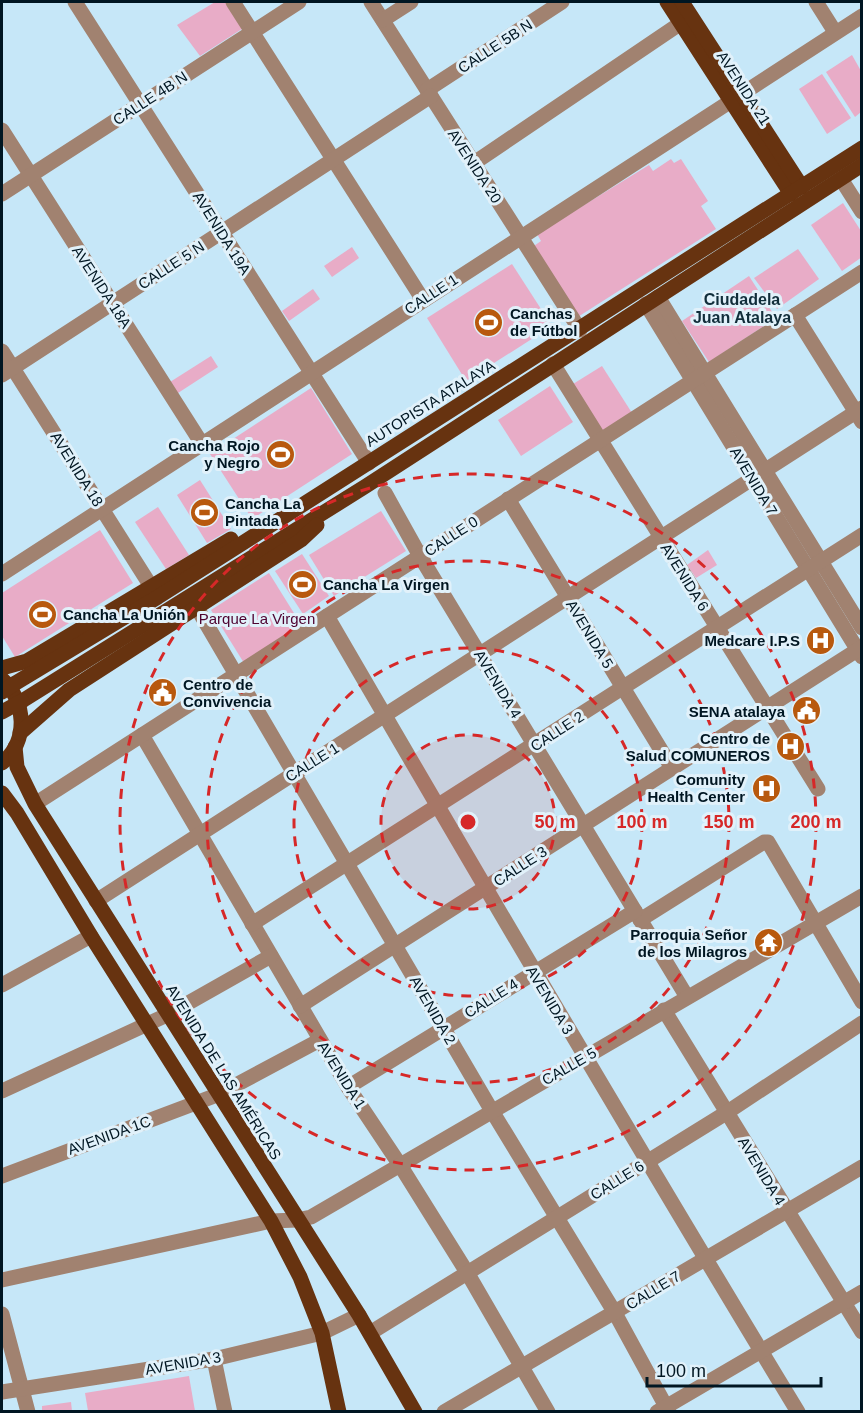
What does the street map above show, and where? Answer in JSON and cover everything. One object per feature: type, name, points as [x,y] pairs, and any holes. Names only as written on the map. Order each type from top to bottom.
[{"type":"main road","name":"AVENIDA 21","points":[[667,2],[797,190]]},
{"type":"main road","name":"AVENIDA 21","points":[[682,2],[735,98]]},
{"type":"main road","name":"AUTOPISTA ATALAYA","points":[[6,685],[255,536],[861,148]]},
{"type":"main road","points":[[2,712],[344,501],[861,165]]},
{"type":"main road","points":[[2,668],[27,661],[152,588],[316,487],[341,481]]},
{"type":"main road","points":[[2,763],[18,740],[69,690],[301,540],[344,501]]},
{"type":"main road","name":"AVENIDA DE LAS AMÉRICAS","points":[[6,685],[15,695],[20,707],[17,766],[23,783],[167,1015],[359,1315],[416,1412]]},
{"type":"main road","points":[[2,793],[17,813],[91,936],[271,1221],[300,1277],[322,1333],[339,1412]]},
{"type":"street","name":"AVENIDA 19A","points":[[75,2],[369,464]]},
{"type":"street","points":[[233,2],[423,300]]},
{"type":"street","name":"CALLE 4B N","points":[[2,194],[299,2]]},
{"type":"street","name":"AVENIDA 20","points":[[371,2],[580,330]]},
{"type":"street","points":[[383,20],[411,2]]},
{"type":"street","name":"CALLE 5B N","points":[[429,93],[562,2]]},
{"type":"street","points":[[816,2],[836,33]]},
{"type":"street","name":"CALLE 1","points":[[3,570],[202,444],[861,16]]},
{"type":"street","points":[[474,163],[681,23]]},
{"type":"street","name":"CALLE 5 N","points":[[7,371],[334,159],[429,93]]},
{"type":"street","name":"AVENIDA 18A","points":[[2,130],[202,444]]},
{"type":"street","points":[[841,179],[861,212]]},
{"type":"street","name":"CALLE 0","points":[[41,800],[861,272]]},
{"type":"street","name":"AVENIDA 7","points":[[652,301],[814,566],[860,652]]},
{"type":"street","points":[[795,315],[859,414]]},
{"type":"street","name":"AVENIDA 18","points":[[2,351],[7,371],[102,508],[152,588]]},
{"type":"street","name":"AVENIDA 6","points":[[553,364],[818,789]]},
{"type":"street","name":"CALLE 1","points":[[96,901],[758,474],[859,414]]},
{"type":"street","name":"AVENIDA 4","points":[[385,493],[420,556],[687,997]]},
{"type":"street","name":"AVENIDA 5","points":[[508,499],[672,768]]},
{"type":"street","name":"CALLE 2","points":[[252,924],[439,808],[861,535]]},
{"type":"street","name":"AVENIDA 7","points":[[814,566],[861,628]]},
{"type":"street","name":"AVENIDA 2","points":[[197,608],[492,1111],[615,1313],[664,1410]]},
{"type":"street","name":"AVENIDA 3","points":[[327,616],[533,972],[798,1412]]},
{"type":"street","name":"CALLE 3","points":[[300,1006],[672,768],[860,652]]},
{"type":"street","name":"AVENIDA 1","points":[[142,735],[348,1087],[468,1274],[548,1412]]},
{"type":"street","name":"CALLE 4","points":[[348,1087],[533,972],[638,915],[764,842],[771,845],[814,923]]},
{"type":"street","name":"CALLE 5","points":[[2,1280],[271,1221],[311,1217],[861,896]]},
{"type":"street","points":[[814,923],[861,1002]]},
{"type":"street","points":[[2,985],[91,936]]},
{"type":"street","points":[[2,1091],[148,1025],[271,956]]},
{"type":"street","name":"AVENIDA 4","points":[[664,1010],[861,1332]]},
{"type":"street","name":"CALLE 6","points":[[370,1333],[726,1113],[861,1023]]},
{"type":"street","name":"AVENIDA 1C","points":[[2,1176],[218,1095],[320,1040]]},
{"type":"street","name":"CALLE 7","points":[[444,1412],[861,1167]]},
{"type":"street","points":[[664,1410],[861,1292]]},
{"type":"street","points":[[2,1314],[28,1412]]},
{"type":"street","name":"AVENIDA 3","points":[[2,1392],[214,1359],[322,1333],[359,1315]]},
{"type":"street","points":[[214,1359],[225,1412]]},
{"type":"green space","points":[[215,2],[227,2],[245,27],[200,56],[177,25]]},
{"type":"green space","points":[[852,55],[861,71],[861,112],[855,117],[826,72]]},
{"type":"green space","points":[[822,74],[851,118],[827,134],[799,89]]},
{"type":"green space","points":[[671,159],[674,163],[681,159],[708,201],[701,206],[716,229],[573,320],[531,248],[541,241],[537,234],[649,165],[653,171]]},
{"type":"green space","points":[[843,203],[861,231],[862,257],[842,271],[811,225]]},
{"type":"green space","points":[[352,247],[359,258],[332,277],[324,266]]},
{"type":"green space","points":[[798,249],[819,279],[777,309],[754,278]]},
{"type":"green space","name":"Canchas de Fútbol","points":[[512,264],[552,326],[466,381],[427,318]]},
{"type":"green space","points":[[749,276],[776,318],[709,362],[682,321]]},
{"type":"green space","points":[[313,289],[320,299],[289,321],[282,311]]},
{"type":"green space","points":[[211,356],[218,367],[178,393],[170,382]]},
{"type":"green space","points":[[602,366],[632,413],[601,433],[573,384]]},
{"type":"green space","points":[[550,386],[573,422],[521,456],[498,420]]},
{"type":"green space","name":"Cancha Rojo y Negro","points":[[311,388],[352,454],[252,519],[210,454]]},
{"type":"green space","name":"Cancha La Pintada","points":[[200,480],[231,529],[207,543],[177,495]]},
{"type":"green space","name":"Cancha La Pintada","points":[[158,507],[189,555],[166,569],[135,522]]},
{"type":"green space","points":[[381,511],[406,551],[334,596],[309,555]]},
{"type":"green space","name":"Cancha La Unión","points":[[100,530],[133,583],[15,657],[2,636],[2,593]]},
{"type":"green space","points":[[708,550],[717,565],[696,578],[687,565]]},
{"type":"green space","name":"Cancha La Virgen","points":[[302,554],[329,596],[303,614],[275,571]]},
{"type":"green space","name":"Parque La Virgen","points":[[269,573],[302,626],[244,663],[211,610]]},
{"type":"green space","points":[[189,1376],[195,1411],[88,1411],[85,1393]]},
{"type":"green space","points":[[71,1402],[72,1411],[42,1411],[42,1406]]},
{"type":"place","name":"Canchas de Fútbol","points":[[489,322]]},
{"type":"place","name":"Cancha Rojo y Negro","points":[[281,454]]},
{"type":"place","name":"Cancha La Pintada","points":[[204,512]]},
{"type":"place","name":"Cancha La Virgen","points":[[302,584]]},
{"type":"place","name":"Cancha La Unión","points":[[42,614]]},
{"type":"place","name":"Medcare I.P.S","points":[[821,640]]},
{"type":"place","name":"Centro de Convivencia","points":[[162,693]]},
{"type":"place","name":"SENA atalaya","points":[[806,711]]},
{"type":"place","name":"Centro de Salud COMUNEROS","points":[[791,747]]},
{"type":"place","name":"Comunity Health Center","points":[[766,788]]},
{"type":"place","name":"Parroquia Señor de los Milagros","points":[[768,943]]},
{"type":"district","name":"Ciudadela Juan Atalaya","points":[[742,308]]}]
